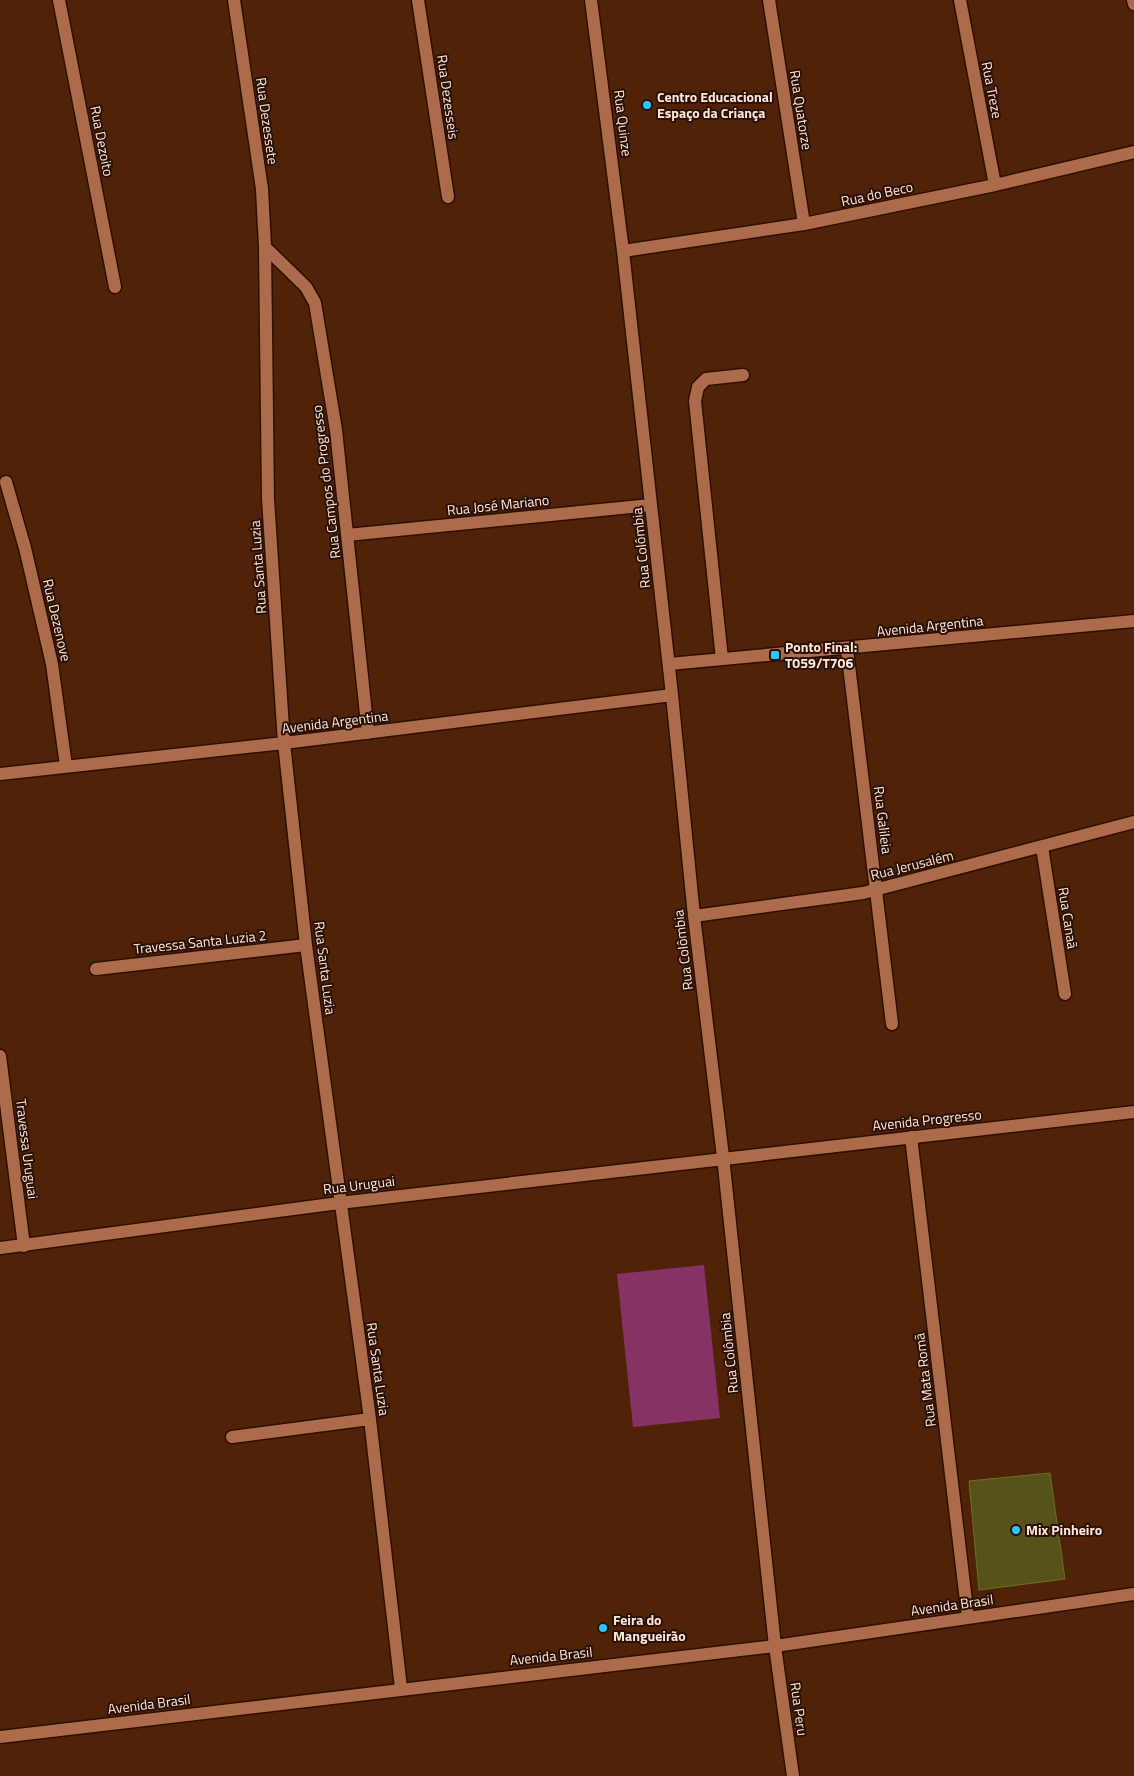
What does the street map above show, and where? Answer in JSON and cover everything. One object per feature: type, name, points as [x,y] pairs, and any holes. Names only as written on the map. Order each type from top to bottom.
[{"type":"street","name":"Rua Dezoito","points":[[59,0],[115,287]]},
{"type":"street","name":"Rua Dezessete","points":[[234,0],[262,189],[266,247]]},
{"type":"street","name":"Rua Dezesseis","points":[[418,0],[448,198]]},
{"type":"street","name":"Rua Quinze","points":[[591,0],[623,251]]},
{"type":"street","name":"Rua Quatorze","points":[[769,0],[804,224]]},
{"type":"street","name":"Rua Treze","points":[[960,0],[994,185]]},
{"type":"street","points":[[1133,0],[1134,4]]},
{"type":"street","name":"Rua do Beco","points":[[623,251],[804,224],[994,185],[1134,152]]},
{"type":"street","name":"Rua Campos do Progresso","points":[[266,247],[306,287],[315,303],[336,430],[368,733]]},
{"type":"street","name":"Rua Santa Luzia","points":[[266,247],[268,498],[284,743],[306,945],[339,1203],[370,1419],[402,1688]]},
{"type":"street","name":"Rua Colômbia","points":[[623,251],[775,1646]]},
{"type":"street","points":[[722,659],[695,401],[698,387],[706,379],[743,375]]},
{"type":"street","name":"Rua Dezenove","points":[[6,482],[25,548],[52,664],[66,766]]},
{"type":"street","name":"Rua José Mariano","points":[[347,535],[651,505]]},
{"type":"street","name":"Avenida Argentina","points":[[669,664],[1134,621]]},
{"type":"street","name":"Rua Galileia","points":[[846,649],[892,1024]]},
{"type":"street","name":"Avenida Argentina","points":[[0,774],[284,743],[672,695]]},
{"type":"street","name":"Rua Jerusalém","points":[[694,916],[877,890],[1042,847],[1096,830],[1134,822]]},
{"type":"street","name":"Rua Canaã","points":[[1042,847],[1065,994]]},
{"type":"street","name":"Travessa Santa Luzia 2","points":[[96,969],[306,945]]},
{"type":"street","name":"Travessa Uruguai","points":[[0,1056],[24,1246]]},
{"type":"street","name":"Avenida Progresso","points":[[723,1157],[1134,1112]]},
{"type":"street","name":"Rua Mata Romã","points":[[911,1137],[968,1618]]},
{"type":"street","name":"Rua Uruguai","points":[[0,1248],[339,1203],[723,1157]]},
{"type":"street","points":[[232,1437],[370,1419]]},
{"type":"street","name":"Avenida Brasil","points":[[0,1737],[402,1688],[775,1646],[1134,1594]]},
{"type":"street","name":"Rua Peru","points":[[775,1646],[793,1776]]},
{"type":"shaded area","points":[[704,1265],[720,1418],[633,1427],[617,1274]]},
{"type":"building","name":"Mix Pinheiro","points":[[1050,1473],[1065,1579],[979,1590],[969,1481]]},
{"type":"place","name":"Centro Educacional Espaço da Criança","points":[[647,105]]},
{"type":"place","name":"Ponto Final: T059/T706","points":[[775,655]]},
{"type":"place","name":"Mix Pinheiro","points":[[1016,1530]]},
{"type":"place","name":"Feira do Mangueirão","points":[[603,1628]]}]
